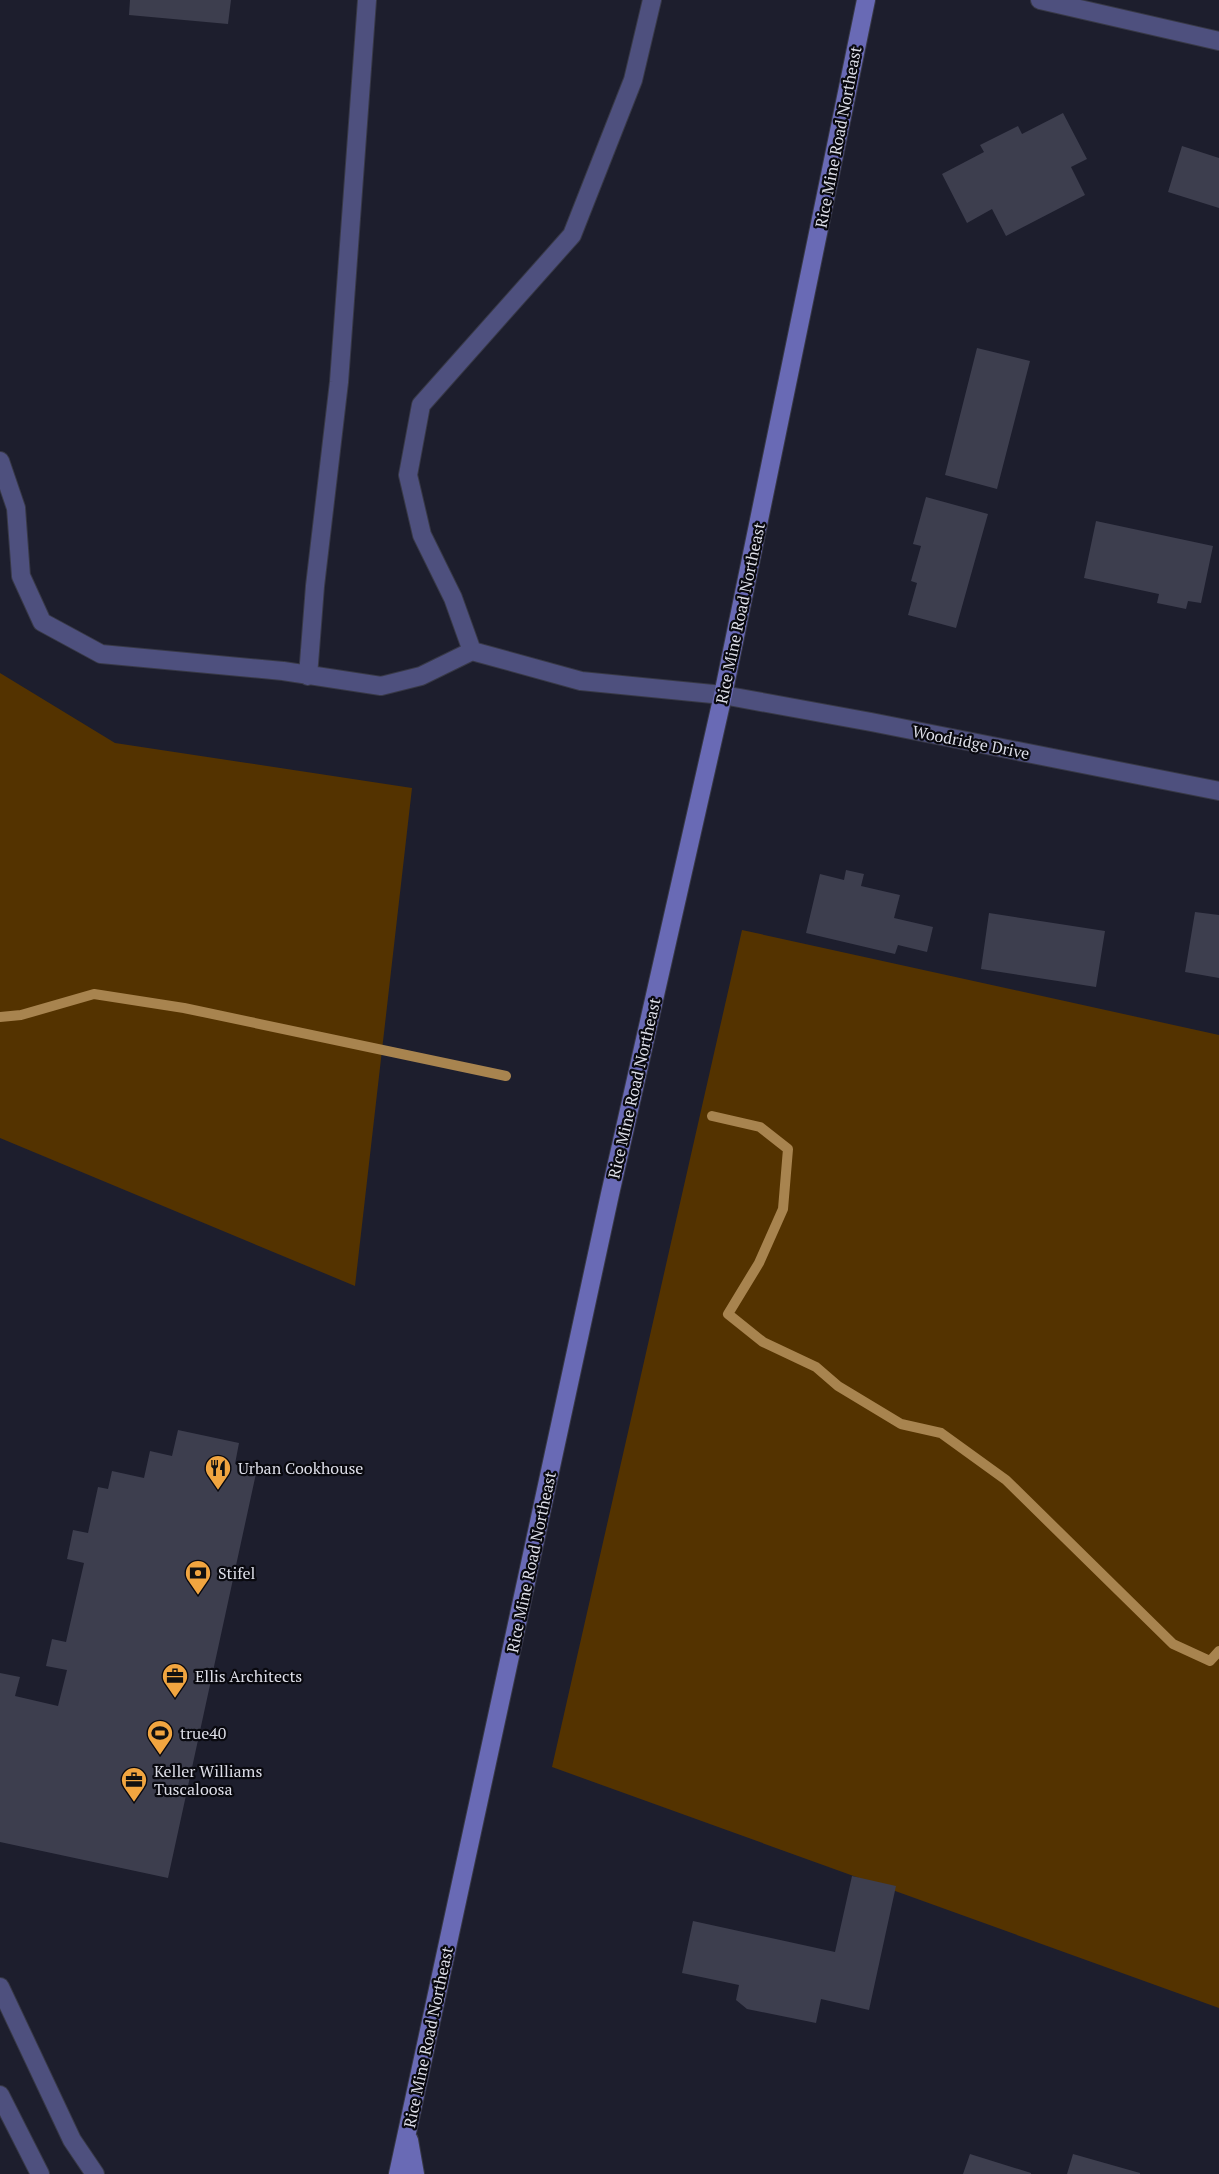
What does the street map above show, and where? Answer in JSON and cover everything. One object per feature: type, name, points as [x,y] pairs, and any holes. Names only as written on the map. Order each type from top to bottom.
[{"type":"main road","name":"Rice Mine Road Northeast","points":[[398,2174],[608,1206],[723,695],[866,0]]},
{"type":"main road","points":[[408,2132],[415,2174]]},
{"type":"street","points":[[308,676],[315,586],[339,382],[367,0]]},
{"type":"street","points":[[0,461],[16,508],[21,576],[42,622],[100,654],[283,671],[381,686],[421,675],[472,651],[453,598],[423,535],[408,475],[421,405],[572,235],[633,80],[652,0]]},
{"type":"street","points":[[1040,0],[1219,41]]},
{"type":"street","name":"Woodridge Drive","points":[[472,651],[581,681],[723,695],[1219,791]]},
{"type":"street","points":[[0,1987],[72,2140],[95,2174]]},
{"type":"street","points":[[0,2095],[40,2174]]},
{"type":"shaded area","points":[[0,673],[115,743],[412,788],[355,1286],[0,1138]]},
{"type":"shaded area","points":[[742,930],[1219,1035],[1219,2008],[552,1767]]},
{"type":"building","points":[[130,0],[231,0],[228,24],[129,15]]},
{"type":"building","points":[[1063,113],[1087,159],[1071,167],[1085,195],[1006,236],[992,209],[967,223],[942,174],[984,152],[980,145],[1018,126],[1022,134]]},
{"type":"building","points":[[1182,146],[1219,158],[1219,208],[1168,192]]},
{"type":"building","points":[[977,348],[1030,361],[997,489],[945,475]]},
{"type":"building","points":[[926,497],[988,514],[956,628],[908,615],[917,583],[911,581],[921,546],[913,544]]},
{"type":"building","points":[[1096,521],[1213,546],[1201,603],[1188,601],[1186,609],[1157,603],[1159,594],[1084,578]]},
{"type":"building","points":[[846,870],[864,874],[861,886],[900,895],[894,918],[933,927],[927,952],[898,945],[895,954],[806,933],[820,874],[844,880]]},
{"type":"building","points":[[1195,912],[1219,915],[1219,978],[1185,972]]},
{"type":"building","points":[[989,913],[1105,931],[1096,987],[981,969]]},
{"type":"building","points":[[178,1430],[239,1443],[235,1464],[257,1469],[168,1878],[0,1842],[0,1673],[20,1677],[15,1696],[58,1706],[67,1670],[46,1666],[52,1639],[66,1642],[84,1563],[67,1559],[73,1530],[88,1533],[98,1487],[108,1489],[112,1471],[144,1478],[150,1451],[172,1456]]},
{"type":"building","points":[[852,1876],[896,1886],[869,2010],[821,1999],[816,2023],[747,2009],[736,2000],[739,1985],[682,1973],[693,1921],[835,1952]]},
{"type":"building","points":[[970,2154],[1031,2173],[1031,2174],[963,2174]]},
{"type":"building","points":[[1073,2154],[1140,2173],[1140,2174],[1067,2174]]},
{"type":"waterway","points":[[0,1017],[21,1015],[94,994],[184,1008],[506,1076]]},
{"type":"waterway","points":[[712,1116],[760,1127],[788,1149],[783,1209],[759,1263],[728,1314],[763,1342],[816,1367],[838,1386],[901,1424],[941,1433],[1006,1480],[1173,1644],[1210,1661],[1219,1651]]},
{"type":"place","name":"Urban Cookhouse","points":[[218,1491]]},
{"type":"place","name":"Stifel","points":[[198,1596]]},
{"type":"place","name":"Ellis Architects","points":[[175,1699]]},
{"type":"place","name":"true40","points":[[160,1756]]},
{"type":"place","name":"Keller Williams Tuscaloosa","points":[[134,1803]]}]
